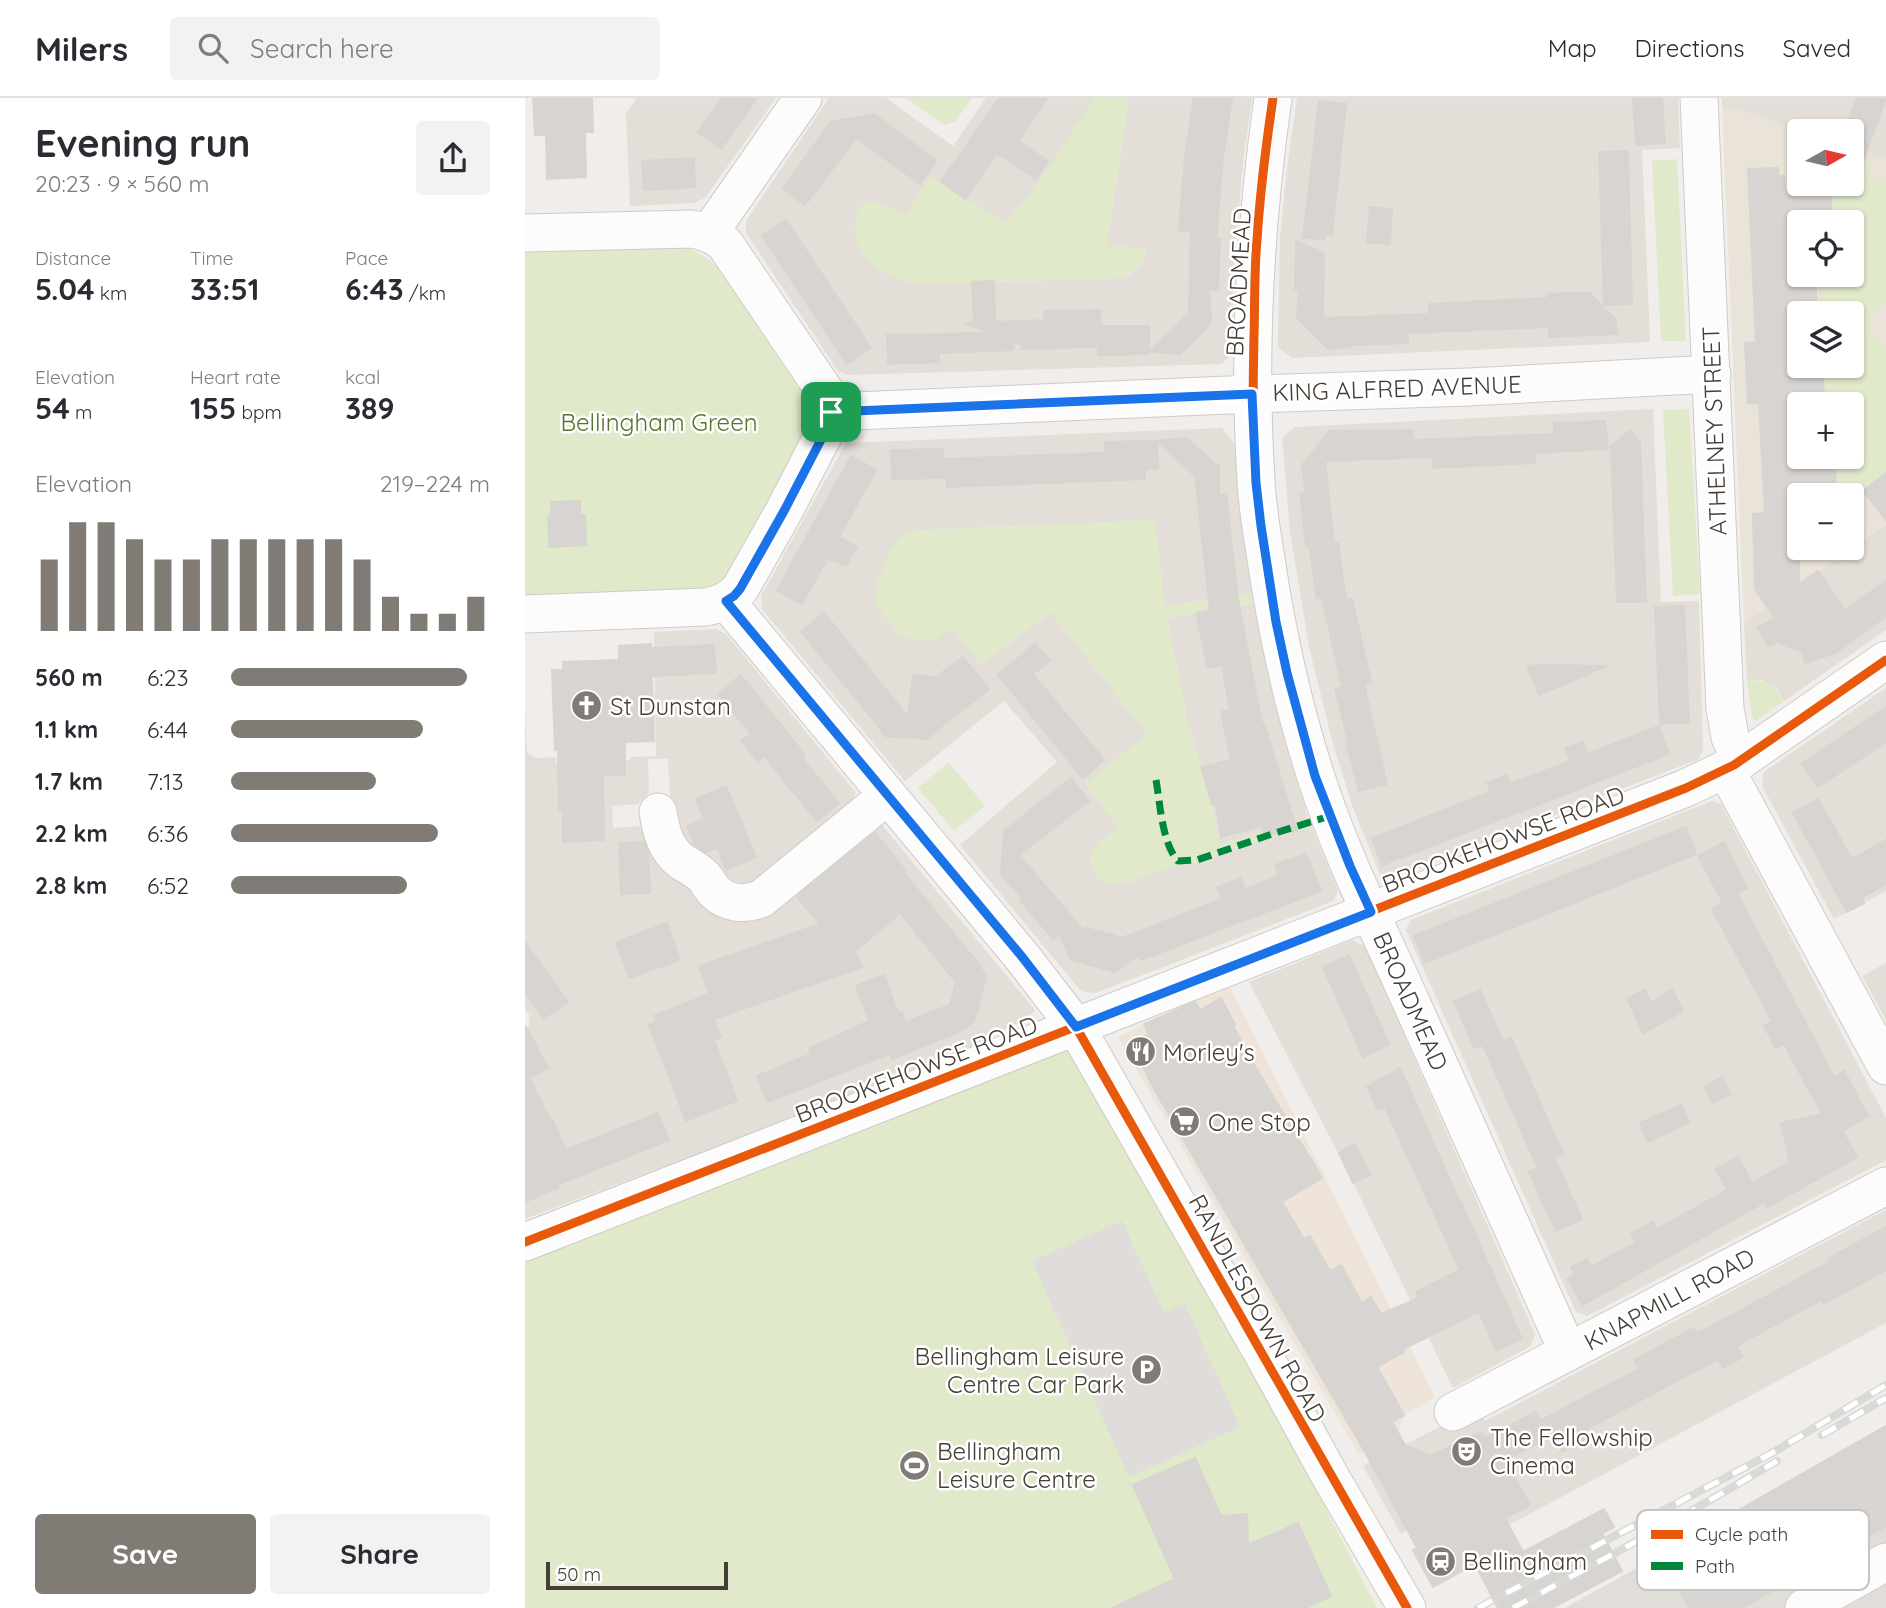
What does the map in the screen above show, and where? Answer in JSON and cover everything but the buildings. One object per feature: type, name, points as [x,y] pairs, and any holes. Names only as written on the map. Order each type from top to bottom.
[{"type":"street","points":[[709,233],[803,98]]},
{"type":"street","name":"BROADMEAD","points":[[1273,98],[1263,166],[1257,241],[1252,394],[1261,526],[1287,673],[1315,776],[1336,834],[1568,1352]]},
{"type":"street","name":"ATHELNEY STREET","points":[[1699,98],[1725,708],[1733,765],[1886,1066]]},
{"type":"street","points":[[525,233],[691,229],[709,233],[725,244],[768,305],[826,393],[831,412],[825,432],[778,523],[734,596],[706,607],[525,614]]},
{"type":"street","name":"KING ALFRED AVENUE","points":[[831,412],[1469,387],[1712,374]]},
{"type":"street","name":"RANDLESDOWN ROAD","points":[[726,601],[1023,958],[1076,1027],[1407,1608]]},
{"type":"street","name":"BROOKEHOWSE ROAD","points":[[525,1242],[1686,788],[1733,765],[1886,660]]},
{"type":"street","points":[[658,811],[666,842],[673,853],[694,868],[725,898],[749,903],[761,899],[887,796]]},
{"type":"street","name":"KNAPMILL ROAD","points":[[1453,1412],[1886,1186]]},
{"type":"street","points":[[1869,1572],[1886,1562]]},
{"type":"street","points":[[1804,1608],[1836,1590]]},
{"type":"shaded area","points":[[637,98],[776,98],[705,198],[694,203],[630,206],[626,113]]},
{"type":"shaded area","points":[[829,98],[886,98],[953,146],[986,98],[1088,98],[1093,101],[1051,166],[1007,223],[941,183],[905,216],[870,201],[929,284],[1120,278],[1132,274],[1142,263],[1147,249],[1107,246],[1129,98],[1252,98],[1236,240],[1233,352],[1222,364],[848,375],[838,371],[746,233],[746,221]]},
{"type":"shaded area","points":[[1297,98],[1678,98],[1680,148],[1642,150],[1650,342],[1292,358],[1278,347],[1280,238]]},
{"type":"shaded area","points":[[1722,98],[1886,98],[1886,160],[1864,152],[1864,119],[1787,119],[1787,126],[1722,105]]},
{"type":"shaded area","points":[[1722,105],[1787,126],[1787,196],[1864,196],[1864,152],[1886,160],[1886,524],[1864,539],[1864,483],[1787,483],[1787,560],[1834,560],[1744,623]]},
{"type":"shaded area","points":[[1653,409],[1661,602],[1699,601],[1703,749],[1699,759],[1392,878],[1380,874],[1353,808],[1333,744],[1309,647],[1290,532],[1282,438],[1295,427]]},
{"type":"shaded area","points":[[1222,428],[1238,448],[1255,593],[1164,606],[1155,520],[906,531],[953,628],[981,664],[1051,612],[1148,735],[1086,784],[1118,827],[1099,842],[1123,884],[1173,866],[1191,864],[1297,830],[1312,828],[1338,891],[1333,901],[1096,993],[1085,992],[1080,990],[960,845],[1057,762],[1004,701],[905,781],[762,609],[761,596],[846,443]]},
{"type":"shaded area","points":[[1886,524],[1886,630],[1784,701],[1776,688],[1762,680],[1747,680],[1744,623],[1834,560],[1864,560],[1864,539]]},
{"type":"shaded area","points":[[1256,603],[1289,755],[1308,818],[1220,844],[1212,805],[1188,724],[1167,618]]},
{"type":"shaded area","points":[[716,629],[726,634],[856,793],[850,804],[754,881],[746,884],[731,880],[726,875],[721,880],[689,851],[671,816],[668,759],[648,759],[648,794],[638,804],[612,806],[613,828],[643,828],[732,919],[750,921],[770,916],[873,829],[882,825],[1035,1010],[1029,1017],[945,1060],[525,1219],[525,1037],[530,1016],[525,1009],[525,709],[527,753],[536,758],[556,757],[556,764],[656,756],[654,632]]},
{"type":"shaded area","points":[[1886,688],[1886,891],[1834,919],[1762,786],[1764,772]]},
{"type":"shaded area","points":[[1712,801],[1721,804],[1886,1118],[1886,1160],[1587,1316],[1576,1312],[1406,930],[1411,920]]},
{"type":"shaded area","points":[[1352,940],[1365,946],[1535,1334],[1531,1346],[1453,1388],[1346,1168],[1249,982]]},
{"type":"shaded area","points":[[1886,963],[1886,1020],[1862,976]]},
{"type":"shaded area","points":[[1230,987],[1435,1397],[1404,1415],[1399,1432],[1359,1455],[1118,1037]]},
{"type":"shaded area","points":[[1886,1210],[1886,1323],[1479,1541],[1458,1501],[1401,1534],[1363,1466],[1447,1423],[1479,1413],[1485,1421]]},
{"type":"shaded area","name":"Bellingham Leisure Centre Car Park","points":[[1122,1221],[1164,1313],[1185,1304],[1240,1427],[1129,1477],[1032,1261]]},
{"type":"shaded area","points":[[1886,1425],[1886,1608],[1565,1608],[1637,1568],[1637,1590],[1869,1590],[1869,1510],[1738,1510]]},
{"type":"green space","points":[[906,98],[972,98],[955,122],[944,125]]},
{"type":"green space","points":[[1088,98],[1129,98],[1107,246],[1147,249],[1134,271],[1120,278],[922,284],[884,273],[872,264],[861,250],[855,232],[861,207],[874,201],[905,216],[930,176],[1007,222],[1051,165],[1092,102]]},
{"type":"green space","points":[[1677,159],[1686,341],[1661,341],[1652,161]]},
{"type":"green space","points":[[1864,166],[1871,168],[1869,175],[1886,181],[1886,303],[1870,316],[1871,334],[1886,346],[1886,475],[1869,486],[1864,486],[1864,483],[1827,483],[1833,469],[1864,469],[1864,392],[1823,392],[1823,378],[1864,378],[1864,301],[1819,301],[1819,291],[1831,290],[1831,287],[1864,287],[1864,210],[1831,210],[1831,196],[1864,196]]},
{"type":"green space","name":"Bellingham Green","points":[[677,244],[699,253],[718,268],[800,390],[805,414],[803,438],[735,567],[723,582],[707,592],[525,601],[525,247]]},
{"type":"green space","points":[[1689,409],[1700,594],[1673,596],[1663,410]]},
{"type":"green space","points":[[1155,520],[1165,606],[1255,593],[1256,603],[1167,618],[1188,724],[1212,805],[1220,844],[1308,818],[1312,828],[1297,830],[1191,864],[1173,866],[1123,884],[1110,884],[1098,879],[1092,869],[1090,857],[1099,842],[1118,827],[1086,784],[1147,734],[1051,612],[981,664],[953,628],[936,640],[915,641],[897,634],[876,603],[875,588],[890,549],[906,531]]},
{"type":"green space","points":[[1747,680],[1769,684],[1784,701],[1756,721],[1752,718]]},
{"type":"green space","points":[[949,762],[985,806],[954,831],[918,788]]},
{"type":"green space","name":"Bellingham Leisure Centre","points":[[1058,1047],[1071,1049],[1230,1323],[1377,1608],[525,1608],[525,1258]]},
{"type":"railway","points":[[1664,1510],[1772,1453],[1886,1385]]},
{"type":"railway","points":[[1822,1435],[1886,1398]]},
{"type":"railway","points":[[1693,1510],[1777,1461]]},
{"type":"railway","points":[[1478,1608],[1637,1524]]},
{"type":"railway","points":[[1513,1608],[1637,1541]]},
{"type":"marked path","points":[[1156,780],[1165,834],[1178,861],[1197,860],[1330,816]]},
{"type":"cycle path","points":[[1273,98],[1255,276],[1253,429],[1260,526],[1283,657],[1305,743],[1337,836],[1371,912]]},
{"type":"cycle path","points":[[525,1242],[1686,788],[1734,765],[1886,660]]},
{"type":"cycle path","points":[[1076,1027],[1407,1608]]},
{"type":"place","name":"St Dunstan","points":[[587,706]]},
{"type":"place","name":"Morley's","points":[[1140,1052]]},
{"type":"place","name":"One Stop","points":[[1185,1122]]},
{"type":"place","name":"Bellingham Leisure Centre Car Park","points":[[1147,1370]]},
{"type":"place","name":"The Fellowship Cinema","points":[[1467,1451]]},
{"type":"place","name":"Bellingham Leisure Centre","points":[[914,1465]]},
{"type":"place","name":"Bellingham","points":[[1440,1561]]},
{"type":"route","points":[[1252,394],[1261,526],[1287,673],[1315,776],[1332,823],[1371,912],[1076,1027],[1023,958],[726,601],[740,589],[778,523],[825,432],[831,412],[1252,394]]}]
